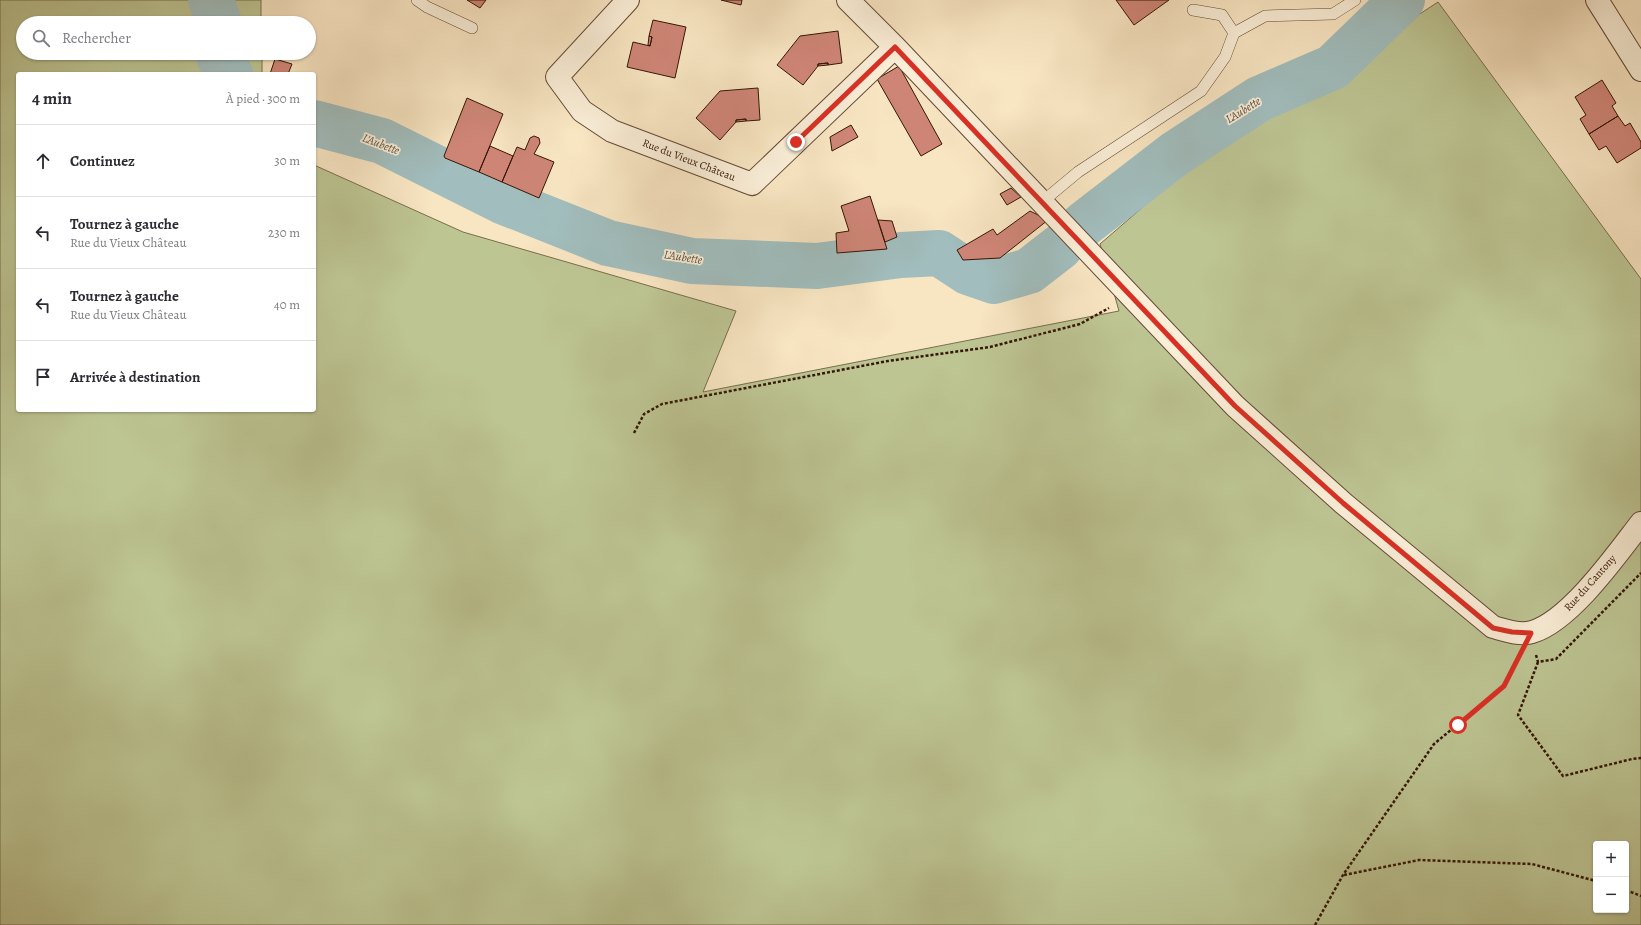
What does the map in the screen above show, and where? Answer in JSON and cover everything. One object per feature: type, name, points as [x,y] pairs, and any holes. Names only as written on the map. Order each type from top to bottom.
[{"type":"street","name":"Rue du Vieux Château","points":[[628,0],[557,78],[582,111],[612,131],[752,184],[895,47]]},
{"type":"street","points":[[848,0],[895,47],[1235,406],[1343,503],[1493,628],[1512,632],[1531,633]]},
{"type":"street","points":[[1597,0],[1641,70]]},
{"type":"street","name":"Rue du Cantony","points":[[1531,633],[1547,625],[1567,610],[1602,572],[1641,523]]},
{"type":"lane","points":[[417,0],[427,7],[472,28]]},
{"type":"lane","points":[[1042,202],[1078,172],[1201,91],[1225,57],[1234,32],[1265,16],[1333,14],[1355,0]]},
{"type":"lane","points":[[1193,10],[1222,15],[1234,32]]},
{"type":"path","points":[[634,433],[644,414],[662,404],[888,361],[990,347],[1080,324],[1131,296]]},
{"type":"path","points":[[1315,925],[1344,875],[1434,744],[1504,686],[1531,633]]},
{"type":"path","points":[[1538,662],[1518,715],[1562,776],[1641,758]]},
{"type":"path","points":[[1344,875],[1419,860],[1532,864],[1593,881]]},
{"type":"path","points":[[1629,891],[1641,896]]},
{"type":"green space","points":[[0,0],[261,0],[261,16],[16,16],[16,60],[262,60],[262,72],[16,72],[16,412],[316,412],[316,166],[463,232],[736,311],[703,392],[1119,311],[1100,244],[1196,161],[1438,2],[1641,279],[1641,925],[0,925]]},
{"type":"building","points":[[467,0],[486,0],[480,8]]},
{"type":"building","points":[[721,0],[742,0],[741,5]]},
{"type":"building","points":[[1116,0],[1169,0],[1134,25]]},
{"type":"building","points":[[653,20],[686,27],[675,78],[627,67],[633,42],[650,46],[652,37],[649,36]]},
{"type":"building","points":[[838,31],[842,63],[828,65],[828,63],[818,64],[803,85],[777,65],[800,36]]},
{"type":"building","points":[[649,36],[652,37],[650,46],[648,45]]},
{"type":"building","points":[[275,60],[292,64],[289,72],[271,72]]},
{"type":"building","points":[[828,63],[828,65],[818,66],[818,64]]},
{"type":"building","points":[[899,66],[942,144],[921,156],[877,79]]},
{"type":"building","points":[[1602,80],[1616,103],[1612,106],[1618,116],[1589,134],[1580,119],[1586,115],[1575,97]]},
{"type":"building","points":[[758,88],[760,120],[736,120],[736,122],[720,140],[696,118],[720,91]]},
{"type":"building","points":[[467,98],[503,114],[479,172],[445,158],[444,156]]},
{"type":"building","points":[[1618,116],[1625,126],[1630,123],[1641,142],[1641,148],[1617,163],[1606,146],[1599,150],[1589,134]]},
{"type":"building","points":[[746,119],[746,121],[736,122],[736,120]]},
{"type":"building","points":[[851,125],[858,137],[832,151],[830,137]]},
{"type":"building","points":[[534,136],[539,138],[540,143],[534,154],[554,162],[539,198],[502,182],[517,147],[525,150],[530,138]]},
{"type":"building","points":[[490,146],[513,156],[502,182],[479,172]]},
{"type":"building","points":[[1011,188],[1021,197],[1007,205],[1000,194]]},
{"type":"building","points":[[870,196],[887,249],[837,253],[836,233],[849,231],[841,206]]},
{"type":"building","points":[[1030,211],[1048,220],[1000,258],[963,260],[957,250],[993,229],[997,235]]},
{"type":"building","points":[[878,220],[892,221],[897,237],[885,242]]},
{"type":"waterway","name":"L'Aubette","points":[[211,0],[217,16]]},
{"type":"waterway","name":"L'Aubette","points":[[1084,224],[1176,153],[1259,99],[1333,67],[1402,0]]},
{"type":"waterway","name":"L'Aubette","points":[[221,60],[229,72]]},
{"type":"waterway","name":"L'Aubette","points":[[316,124],[382,141],[502,201],[608,243],[692,261],[817,266],[901,255],[939,253],[968,272],[994,281],[1029,271],[1060,247]]},
{"type":"route","points":[[796,142],[895,47],[1235,406],[1343,503],[1493,628],[1512,632],[1531,633],[1504,686],[1458,725]]}]
